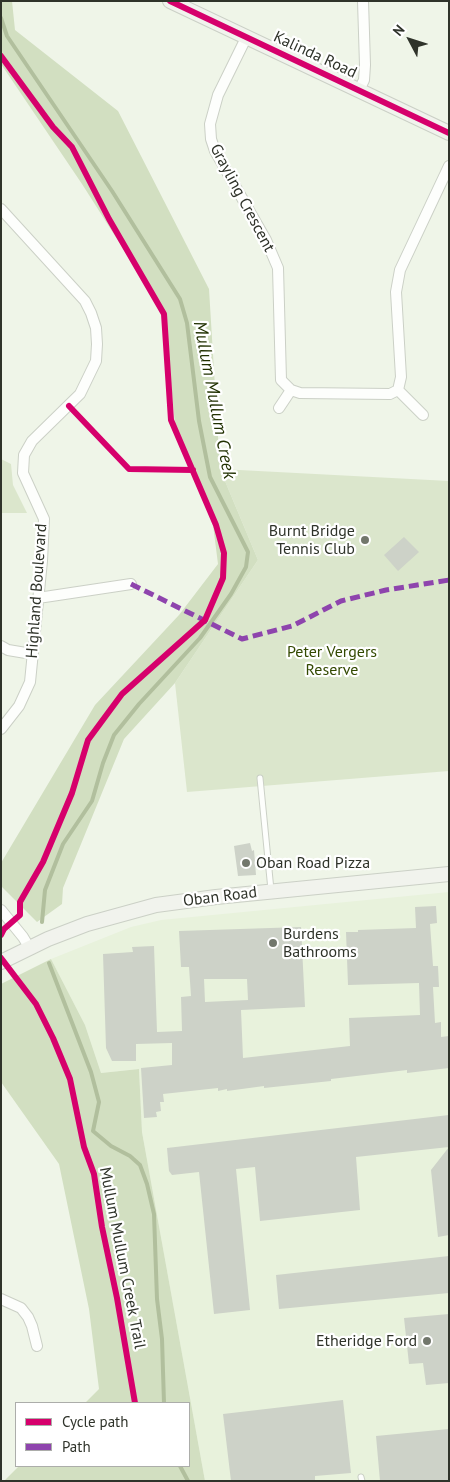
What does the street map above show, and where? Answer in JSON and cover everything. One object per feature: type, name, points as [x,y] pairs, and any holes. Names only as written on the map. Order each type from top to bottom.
[{"type":"main road","name":"Kalinda Road","points":[[170,1],[449,133]]},
{"type":"main road","name":"Oban Road","points":[[1,962],[29,947],[87,924],[156,906],[449,874]]},
{"type":"street","points":[[359,90],[364,80],[365,65],[363,1]]},
{"type":"street","name":"Grayling Crescent","points":[[246,38],[218,95],[210,124],[211,140],[215,152],[266,240],[278,268],[281,380],[291,390]]},
{"type":"street","points":[[279,408],[291,390],[300,393],[390,394],[398,390],[402,377],[396,292],[400,270],[449,166]]},
{"type":"street","name":"Highland Boulevard","points":[[1,209],[85,301],[96,328],[96,361],[84,387],[69,406],[26,448],[24,455],[23,473],[44,519],[42,561],[30,682],[19,706],[1,729]]},
{"type":"street","points":[[398,390],[423,415]]},
{"type":"street","points":[[38,598],[131,584]]},
{"type":"street","points":[[1,646],[8,650],[32,654]]},
{"type":"street","points":[[1,910],[29,947]]},
{"type":"street","points":[[1,1298],[21,1308],[28,1317],[37,1346]]},
{"type":"lane","points":[[260,778],[272,892]]},
{"type":"shaded area","points":[[1,1],[12,1],[15,30],[118,111],[209,289],[220,469],[258,560],[175,683],[124,739],[63,888],[62,904],[37,922],[1,886],[1,863],[95,705],[179,615],[218,564],[212,517],[175,424],[164,313],[82,184],[1,64]]},
{"type":"shaded area","points":[[449,892],[449,1481],[205,1481],[142,1132],[139,1069],[101,1073],[85,1025],[51,959],[131,927],[161,920]]},
{"type":"shaded area","points":[[51,959],[85,1025],[101,1073],[139,1069],[142,1132],[205,1481],[4,1481],[18,1467],[190,1467],[190,1402],[86,1402],[99,1389],[89,1309],[59,1164],[1,1082],[1,984]]},
{"type":"green space","points":[[1,459],[11,464],[13,485],[27,513],[1,513]]},
{"type":"green space","name":"Peter Vergers Reserve","points":[[220,469],[449,481],[449,771],[187,792],[175,683],[258,560]]},
{"type":"building","name":"Burnt Bridge Tennis Club","points":[[404,537],[419,552],[398,571],[384,555]]},
{"type":"building","name":"Oban Road Pizza","points":[[250,843],[252,851],[254,850],[256,875],[238,876],[234,846]]},
{"type":"building","points":[[436,906],[437,923],[430,924],[433,966],[438,966],[439,987],[433,987],[435,1023],[441,1022],[441,1037],[449,1036],[449,1068],[407,1073],[407,1070],[264,1088],[264,1086],[218,1091],[218,1088],[163,1094],[164,1102],[160,1102],[161,1111],[156,1112],[157,1117],[144,1118],[141,1068],[172,1065],[172,1043],[136,1044],[136,1061],[112,1061],[106,1048],[103,954],[133,952],[132,947],[154,946],[157,1032],[182,1031],[181,997],[191,996],[189,967],[181,967],[179,931],[301,927],[305,1007],[241,1010],[243,1058],[350,1046],[349,1018],[420,1015],[419,983],[348,985],[346,932],[416,928],[415,907]],"holes":[[[204,979],[247,979],[248,1000],[205,1002]]]},
{"type":"building","points":[[449,1115],[449,1147],[356,1157],[360,1210],[260,1221],[255,1167],[236,1169],[250,1310],[214,1314],[199,1172],[172,1175],[169,1171],[167,1148]]},
{"type":"building","points":[[449,1147],[449,1235],[438,1237],[431,1170]]},
{"type":"building","points":[[449,1256],[449,1293],[279,1309],[276,1275]]},
{"type":"building","name":"Etheridge Ford","points":[[449,1314],[449,1383],[426,1385],[423,1363],[409,1364],[404,1318]]},
{"type":"building","points":[[343,1400],[351,1473],[315,1476],[315,1481],[231,1481],[223,1414]]},
{"type":"building","points":[[449,1429],[449,1481],[380,1481],[376,1436]]},
{"type":"waterway","name":"Mullum Mullum Creek","points":[[1,18],[7,36],[112,191],[180,299],[187,323],[199,421],[210,477],[248,552],[246,567],[231,594],[200,638],[139,704],[114,735],[103,763],[92,801],[63,844],[45,890],[42,922]]},
{"type":"waterway","name":"Mullum Mullum Creek","points":[[49,963],[91,1072],[99,1102],[93,1131],[111,1146],[130,1156],[140,1165],[147,1184],[154,1214],[157,1299],[162,1339],[164,1402]]},
{"type":"waterway","name":"Mullum Mullum Creek","points":[[181,1467],[188,1481]]},
{"type":"marked path","points":[[131,584],[242,639],[292,626],[341,601],[386,590],[449,580]]},
{"type":"cycle path","points":[[170,1],[449,133]]},
{"type":"cycle path","points":[[1,56],[53,127],[72,147],[109,219],[164,314],[171,420],[216,525],[224,553],[223,578],[205,620],[122,694],[88,740],[72,793],[43,862],[20,902],[20,915],[4,929],[1,935]]},
{"type":"cycle path","points":[[69,406],[129,469],[193,470]]},
{"type":"cycle path","name":"Mullum Mullum Creek Trail","points":[[1,958],[36,1004],[70,1079],[84,1147],[94,1174],[135,1402]]},
{"type":"place","name":"Burnt Bridge Tennis Club","points":[[365,540]]},
{"type":"place","name":"Oban Road Pizza","points":[[246,863]]},
{"type":"place","name":"Burdens Bathrooms","points":[[273,943]]},
{"type":"place","name":"Etheridge Ford","points":[[427,1341]]}]
